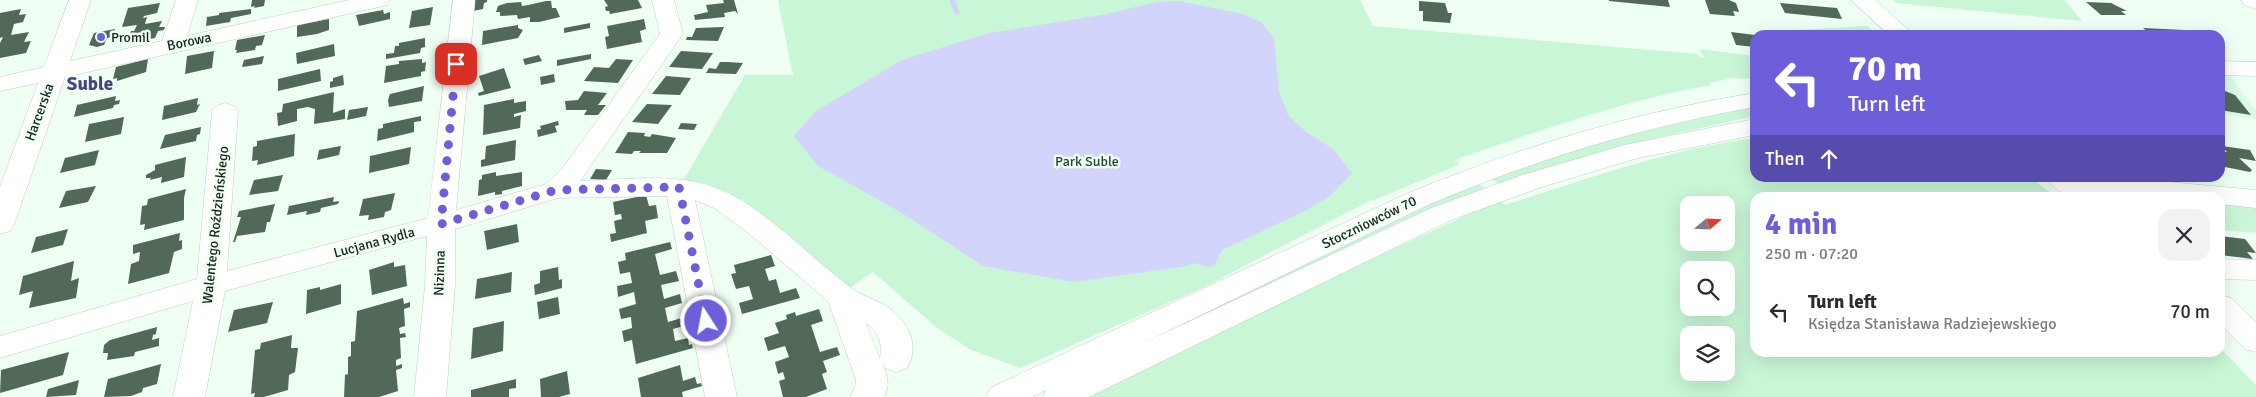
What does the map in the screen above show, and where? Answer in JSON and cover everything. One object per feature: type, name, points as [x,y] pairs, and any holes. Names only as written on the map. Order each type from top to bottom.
[{"type":"street","name":"Harcerska","points":[[0,225],[80,0]]},
{"type":"street","points":[[172,45],[187,0]]},
{"type":"street","name":"Borowa","points":[[0,84],[379,0]]},
{"type":"street","name":"Nizinna","points":[[430,397],[440,286],[441,224],[464,0]]},
{"type":"street","points":[[556,190],[573,172],[672,34],[663,0]]},
{"type":"street","points":[[1862,0],[1888,30]]},
{"type":"street","points":[[1862,0],[1897,30]]},
{"type":"street","points":[[2252,0],[2256,2]]},
{"type":"street","points":[[2225,68],[2256,69]]},
{"type":"street","name":"Stoczniowców 70","points":[[1002,397],[1418,199],[1460,181],[1512,162],[1628,126],[1750,101]]},
{"type":"street","name":"Walentego Roździeńskiego","points":[[189,397],[211,285],[225,111]]},
{"type":"street","name":"Stoczniowców 70","points":[[1059,397],[1441,214],[1532,181],[1633,151],[1750,128]]},
{"type":"street","points":[[2081,186],[2162,192]]},
{"type":"street","points":[[679,187],[722,397]]},
{"type":"street","name":"Lucjana Rydla","points":[[0,347],[211,285],[441,224],[556,190],[679,187],[701,192],[724,202],[757,226],[840,296],[876,314],[896,332],[899,347],[876,380]]},
{"type":"street","points":[[2225,197],[2256,199]]},
{"type":"street","points":[[2225,269],[2256,270]]},
{"type":"shaded area","points":[[2225,75],[2230,75],[2256,111],[2256,119],[2225,115]]},
{"type":"green space","name":"Park Suble","points":[[778,0],[1360,0],[1373,26],[1697,54],[1699,57],[1705,58],[1699,49],[1750,55],[1750,79],[1731,78],[1710,83],[1711,85],[1615,107],[1460,158],[1450,163],[1457,161],[1460,164],[1372,201],[1373,199],[1202,288],[1020,368],[971,350],[936,327],[873,272],[847,290],[743,200],[683,181],[745,75],[793,75]]},
{"type":"green space","points":[[1893,0],[2064,0],[2082,21],[1896,3]]},
{"type":"green space","points":[[1867,26],[1872,30],[1797,30]]},
{"type":"green space","points":[[1750,108],[1750,117],[1633,143],[1498,184],[1491,177],[1622,137]]},
{"type":"green space","points":[[1750,139],[1750,182],[2036,182],[2050,192],[1750,192],[1750,357],[2225,357],[2225,353],[2256,385],[2256,397],[1084,397],[1260,311],[1499,200],[1505,205],[1660,157]]},
{"type":"green space","points":[[1477,182],[1484,188],[1432,210],[1045,393],[1042,389],[1429,204]]},
{"type":"green space","points":[[2225,201],[2256,204],[2256,233],[2225,230]]},
{"type":"water","points":[[1179,1],[1243,14],[1261,22],[1274,38],[1279,91],[1288,115],[1305,131],[1333,149],[1352,173],[1330,196],[1305,211],[1222,250],[1214,266],[1207,267],[1196,263],[1181,267],[1074,282],[983,266],[902,213],[818,166],[794,136],[816,111],[902,60],[989,33],[1102,15],[1157,2]]},
{"type":"building","points":[[252,0],[265,0],[264,6],[251,7]]},
{"type":"building","points":[[473,0],[487,0],[487,2],[484,3],[483,9],[473,11]]},
{"type":"building","points":[[604,0],[638,0],[642,8],[610,14],[609,11],[606,11],[605,7],[608,6]]},
{"type":"building","points":[[723,0],[734,0],[738,14],[735,11],[724,13],[725,17],[695,20],[694,15],[708,12],[706,5],[724,3]]},
{"type":"building","points":[[1668,0],[1670,7],[1609,1]]},
{"type":"building","points":[[1705,0],[1729,0],[1736,3],[1739,12],[1733,11],[1735,16],[1710,14]]},
{"type":"building","points":[[551,1],[552,8],[556,8],[560,17],[530,22],[530,17],[518,19],[517,15],[500,16],[500,12],[496,12],[498,6],[507,3],[521,2],[522,6]]},
{"type":"building","points":[[1419,1],[1445,3],[1448,13],[1452,13],[1450,23],[1423,21],[1423,11],[1419,11]]},
{"type":"building","points":[[2086,2],[2111,3],[2127,11],[2121,11],[2126,15],[2101,15]]},
{"type":"building","points":[[160,3],[157,13],[144,16],[143,18],[147,17],[145,24],[162,21],[159,27],[165,27],[164,30],[158,31],[155,38],[127,43],[131,31],[134,31],[137,25],[122,27],[128,8]]},
{"type":"building","points":[[1780,3],[1837,8],[1842,19],[1785,13]]},
{"type":"building","points":[[433,7],[430,25],[409,28],[412,11]]},
{"type":"building","points":[[21,9],[19,15],[26,14],[23,22],[14,24],[11,35],[29,32],[24,42],[31,41],[26,53],[0,58],[0,43],[3,37],[0,38],[0,13]]},
{"type":"building","points":[[251,9],[251,14],[231,18],[230,22],[206,26],[207,17],[219,15],[219,13]]},
{"type":"building","points":[[383,10],[384,14],[390,12],[390,19],[359,26],[356,15]]},
{"type":"building","points":[[329,19],[329,30],[297,37],[297,25]]},
{"type":"building","points":[[644,19],[646,29],[640,31],[642,42],[607,49],[605,37],[609,36],[607,26]]},
{"type":"building","points":[[590,23],[590,28],[564,33],[564,28]]},
{"type":"building","points":[[518,25],[518,28],[523,30],[518,38],[482,45],[483,31]]},
{"type":"building","points":[[724,27],[718,41],[686,40],[687,37],[692,37],[696,28]]},
{"type":"building","points":[[2143,28],[2184,30],[2145,30]]},
{"type":"building","name":"Promil","points":[[115,29],[113,37],[107,38],[104,45],[97,47],[89,45],[94,33]]},
{"type":"building","points":[[1731,32],[1750,34],[1750,46],[1736,45]]},
{"type":"building","points":[[265,35],[262,45],[256,46],[255,50],[236,53],[237,40]]},
{"type":"building","points":[[425,38],[425,47],[421,48],[420,53],[386,59],[386,54],[394,53],[395,46],[399,46],[399,43]]},
{"type":"building","points":[[334,44],[335,56],[297,64],[296,53]]},
{"type":"building","points":[[214,51],[212,68],[185,74],[187,56]]},
{"type":"building","points":[[681,51],[713,53],[702,69],[669,67]]},
{"type":"building","points":[[591,54],[591,59],[557,66],[557,60]]},
{"type":"building","points":[[539,55],[542,61],[525,65],[523,59]]},
{"type":"building","points":[[264,56],[262,64],[242,67],[244,60]]},
{"type":"building","points":[[148,59],[146,72],[117,81],[117,78],[113,79],[116,67]]},
{"type":"building","points":[[422,59],[422,63],[426,62],[425,71],[421,72],[421,76],[384,83],[386,66],[399,64],[399,61]]},
{"type":"building","points":[[616,59],[633,60],[618,83],[584,81],[594,67],[609,68]]},
{"type":"building","points":[[720,62],[743,63],[736,74],[706,73],[709,68],[716,69]]},
{"type":"building","points":[[504,68],[511,88],[479,96],[478,93],[484,91],[479,76]]},
{"type":"building","points":[[320,69],[321,81],[278,91],[278,79]]},
{"type":"building","points":[[554,74],[555,82],[541,85],[540,77]]},
{"type":"building","points":[[343,75],[344,85],[330,88],[330,82],[333,81],[333,78]]},
{"type":"building","points":[[666,76],[691,78],[680,95],[652,94]]},
{"type":"building","points":[[424,86],[422,101],[389,107],[388,100],[390,94]]},
{"type":"building","points":[[584,91],[607,93],[598,105],[606,105],[598,115],[584,115],[587,110],[566,110],[565,101],[578,100]]},
{"type":"building","points":[[2225,91],[2235,95],[2251,115],[2225,111]]},
{"type":"building","points":[[334,92],[333,113],[345,109],[345,119],[314,124],[315,109],[308,107],[297,109],[297,121],[278,126],[277,113],[282,112],[283,104]]},
{"type":"building","points":[[116,96],[115,101],[120,100],[119,104],[114,105],[113,108],[74,117],[77,105]]},
{"type":"building","points":[[198,98],[197,105],[200,104],[196,112],[162,120],[164,106]]},
{"type":"building","points":[[514,99],[514,103],[526,101],[526,111],[514,114],[514,117],[521,115],[520,128],[483,135],[484,105]]},
{"type":"building","points":[[647,104],[672,105],[658,124],[632,122]]},
{"type":"building","points":[[368,107],[366,116],[347,120],[349,110]]},
{"type":"building","points":[[421,116],[421,121],[414,122],[414,132],[377,141],[378,129],[383,128],[383,124]]},
{"type":"building","points":[[124,117],[121,134],[85,142],[89,124]]},
{"type":"building","points":[[558,121],[559,125],[555,126],[557,132],[538,137],[537,130],[541,129],[540,126]]},
{"type":"building","points":[[681,123],[697,124],[694,130],[678,129]]},
{"type":"building","points":[[201,127],[196,141],[160,149],[165,135]]},
{"type":"building","points":[[628,132],[645,133],[644,136],[650,137],[652,134],[676,138],[667,153],[639,153],[641,151],[634,151],[632,154],[615,153]]},
{"type":"building","points":[[295,134],[294,156],[257,165],[258,160],[252,161],[253,147],[257,146],[257,141]]},
{"type":"building","points":[[516,140],[515,160],[481,167],[481,160],[485,159],[486,146]]},
{"type":"building","points":[[341,146],[339,155],[317,160],[319,150]]},
{"type":"building","points":[[2225,146],[2250,150],[2256,161],[2239,158],[2252,170],[2250,172],[2225,167],[2225,152],[2227,152]]},
{"type":"building","points":[[411,147],[409,164],[369,173],[370,156]]},
{"type":"building","points":[[99,150],[95,165],[60,173],[65,158]]},
{"type":"building","points":[[186,157],[184,177],[161,183],[162,177],[150,180],[151,178],[146,178],[146,175],[155,170],[155,165]]},
{"type":"building","points":[[596,169],[612,170],[606,180],[590,179]]},
{"type":"building","points":[[496,172],[496,176],[522,172],[522,186],[502,191],[502,194],[495,195],[495,192],[478,196],[479,180],[482,179],[482,175]]},
{"type":"building","points":[[283,175],[278,191],[249,195],[254,180]]},
{"type":"building","points":[[96,186],[88,202],[59,208],[66,191]]},
{"type":"building","points":[[186,189],[184,220],[144,230],[145,224],[140,225],[142,206],[147,205],[148,199]]},
{"type":"building","points":[[395,193],[391,210],[385,212],[384,217],[368,220],[369,215],[359,216],[363,199]]},
{"type":"building","points":[[646,195],[649,206],[656,205],[658,218],[645,221],[647,233],[611,242],[610,234],[616,233],[614,221],[622,219],[621,214],[615,215],[613,202]]},
{"type":"building","points":[[334,197],[333,202],[339,201],[338,204],[321,208],[320,212],[306,215],[307,211],[287,215],[289,206]]},
{"type":"building","points":[[275,204],[265,232],[237,236],[235,242],[233,242],[241,217],[237,217],[239,211]]},
{"type":"building","points":[[517,224],[519,242],[487,250],[484,231]]},
{"type":"building","points":[[68,229],[63,245],[31,253],[36,237]]},
{"type":"building","points":[[180,233],[179,241],[182,240],[182,249],[174,252],[169,273],[128,284],[131,264],[139,261],[140,252],[133,254],[133,245]]},
{"type":"building","points":[[2225,237],[2245,239],[2256,253],[2247,252],[2253,259],[2225,256]]},
{"type":"building","points":[[670,242],[672,249],[655,254],[660,275],[676,271],[679,281],[661,285],[664,299],[680,294],[682,303],[665,308],[668,322],[685,317],[687,325],[673,329],[675,341],[688,338],[689,345],[692,344],[693,348],[636,364],[632,340],[624,342],[622,331],[632,328],[631,317],[621,319],[619,309],[636,304],[634,292],[618,297],[617,286],[632,283],[630,272],[620,274],[618,262],[626,260],[625,253]]},
{"type":"building","points":[[771,255],[775,266],[765,269],[769,281],[776,279],[780,293],[796,288],[800,298],[742,314],[739,303],[753,299],[749,286],[736,289],[731,274],[736,273],[734,265]]},
{"type":"building","points":[[74,261],[71,281],[79,278],[76,298],[29,308],[33,291],[19,295],[23,276]]},
{"type":"building","points":[[394,262],[394,267],[405,265],[407,286],[372,295],[369,270]]},
{"type":"building","points":[[558,267],[559,280],[562,279],[562,288],[535,295],[534,285],[540,283],[540,271]]},
{"type":"building","points":[[512,272],[511,292],[475,299],[477,279]]},
{"type":"building","points":[[341,284],[341,304],[306,314],[307,290],[320,287],[320,290]]},
{"type":"building","points":[[558,297],[560,314],[539,319],[537,302]]},
{"type":"building","points":[[403,298],[404,304],[410,302],[410,307],[404,309],[405,326],[399,328],[400,334],[405,333],[406,337],[400,338],[401,358],[396,360],[396,366],[402,364],[402,368],[396,370],[398,391],[379,397],[344,397],[345,375],[348,374],[348,357],[351,356],[351,342],[355,341],[357,311]]},
{"type":"building","points":[[273,302],[267,323],[228,332],[234,310]]},
{"type":"building","points":[[819,309],[823,321],[811,325],[820,352],[837,347],[840,355],[823,361],[827,372],[822,374],[827,389],[806,397],[783,397],[779,381],[785,379],[783,372],[778,374],[775,362],[789,357],[785,346],[768,351],[764,338],[779,333],[775,323],[787,319],[786,315],[795,312],[796,316]]},
{"type":"building","points":[[504,321],[503,351],[471,359],[473,328]]},
{"type":"building","points":[[157,327],[156,334],[153,335],[152,340],[159,338],[159,346],[135,352],[134,356],[107,360],[108,353],[103,353],[104,345],[110,340]]},
{"type":"building","points":[[292,335],[291,348],[298,348],[295,372],[289,375],[288,390],[264,397],[254,397],[255,393],[251,394],[255,350],[260,349],[261,343]]},
{"type":"building","points":[[69,352],[63,375],[0,393],[1,370]]},
{"type":"building","points":[[161,364],[157,384],[143,388],[142,392],[131,396],[104,397],[108,379]]},
{"type":"building","points":[[680,365],[683,381],[695,377],[697,384],[701,383],[702,386],[682,392],[683,397],[641,397],[638,378]]},
{"type":"building","points":[[567,371],[570,394],[559,397],[541,397],[540,379]]},
{"type":"building","points":[[516,379],[516,388],[509,389],[509,397],[471,397],[471,390]]},
{"type":"building","points":[[79,380],[76,395],[46,397],[48,389]]},
{"type":"waterway","points":[[952,0],[957,12]]},
{"type":"place","name":"Promil","points":[[101,37]]},
{"type":"district","name":"Suble","points":[[90,83]]},
{"type":"route","points":[[456,64],[441,224],[556,190],[679,187],[706,321]]}]
